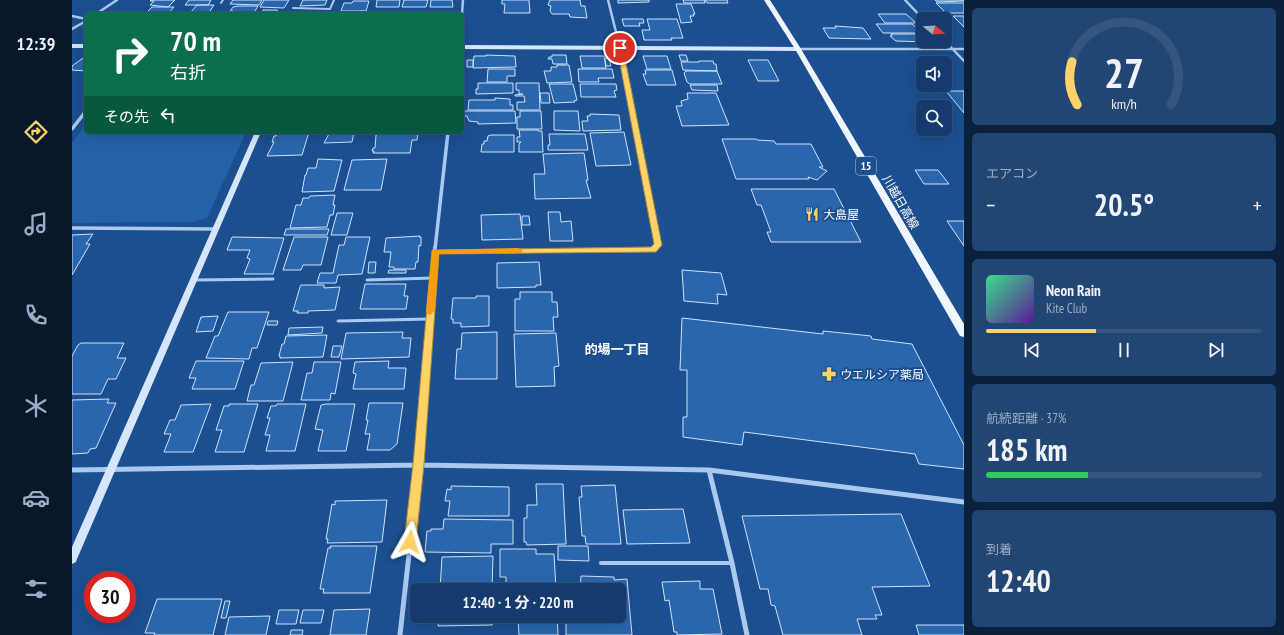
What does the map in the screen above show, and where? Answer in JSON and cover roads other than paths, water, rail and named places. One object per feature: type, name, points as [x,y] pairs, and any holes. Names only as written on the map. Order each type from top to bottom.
[{"type":"main road","name":"川越日高線","points":[[767,0],[798,49],[964,333]]},
{"type":"street","points":[[99,12],[117,0]]},
{"type":"street","points":[[462,12],[463,0]]},
{"type":"street","points":[[435,252],[653,250],[658,245],[620,48],[608,0]]},
{"type":"street","points":[[905,0],[916,12]]},
{"type":"street","points":[[72,16],[84,19]]},
{"type":"street","points":[[72,29],[84,21]]},
{"type":"street","points":[[72,46],[84,46]]},
{"type":"street","points":[[464,47],[964,49]]},
{"type":"street","points":[[952,48],[964,60]]},
{"type":"street","points":[[72,129],[84,114]]},
{"type":"street","points":[[72,559],[257,134]]},
{"type":"street","points":[[400,635],[419,464],[435,252],[448,134]]},
{"type":"street","points":[[72,228],[216,229]]},
{"type":"street","points":[[72,470],[419,464],[709,470],[964,502]]},
{"type":"street","points":[[709,470],[732,563],[747,635]]},
{"type":"lane","points":[[221,4],[223,0]]},
{"type":"lane","points":[[293,8],[330,9],[334,0]]},
{"type":"lane","points":[[367,280],[433,278]]},
{"type":"lane","points":[[193,280],[273,279]]},
{"type":"lane","points":[[338,321],[430,319]]},
{"type":"lane","points":[[601,563],[732,563]]},
{"type":"place","name":"大島屋","points":[[812,214]]},
{"type":"place","name":"ウエルシア薬局","points":[[829,374]]},
{"type":"district","name":"的場一丁目","points":[[617,349]]}]
